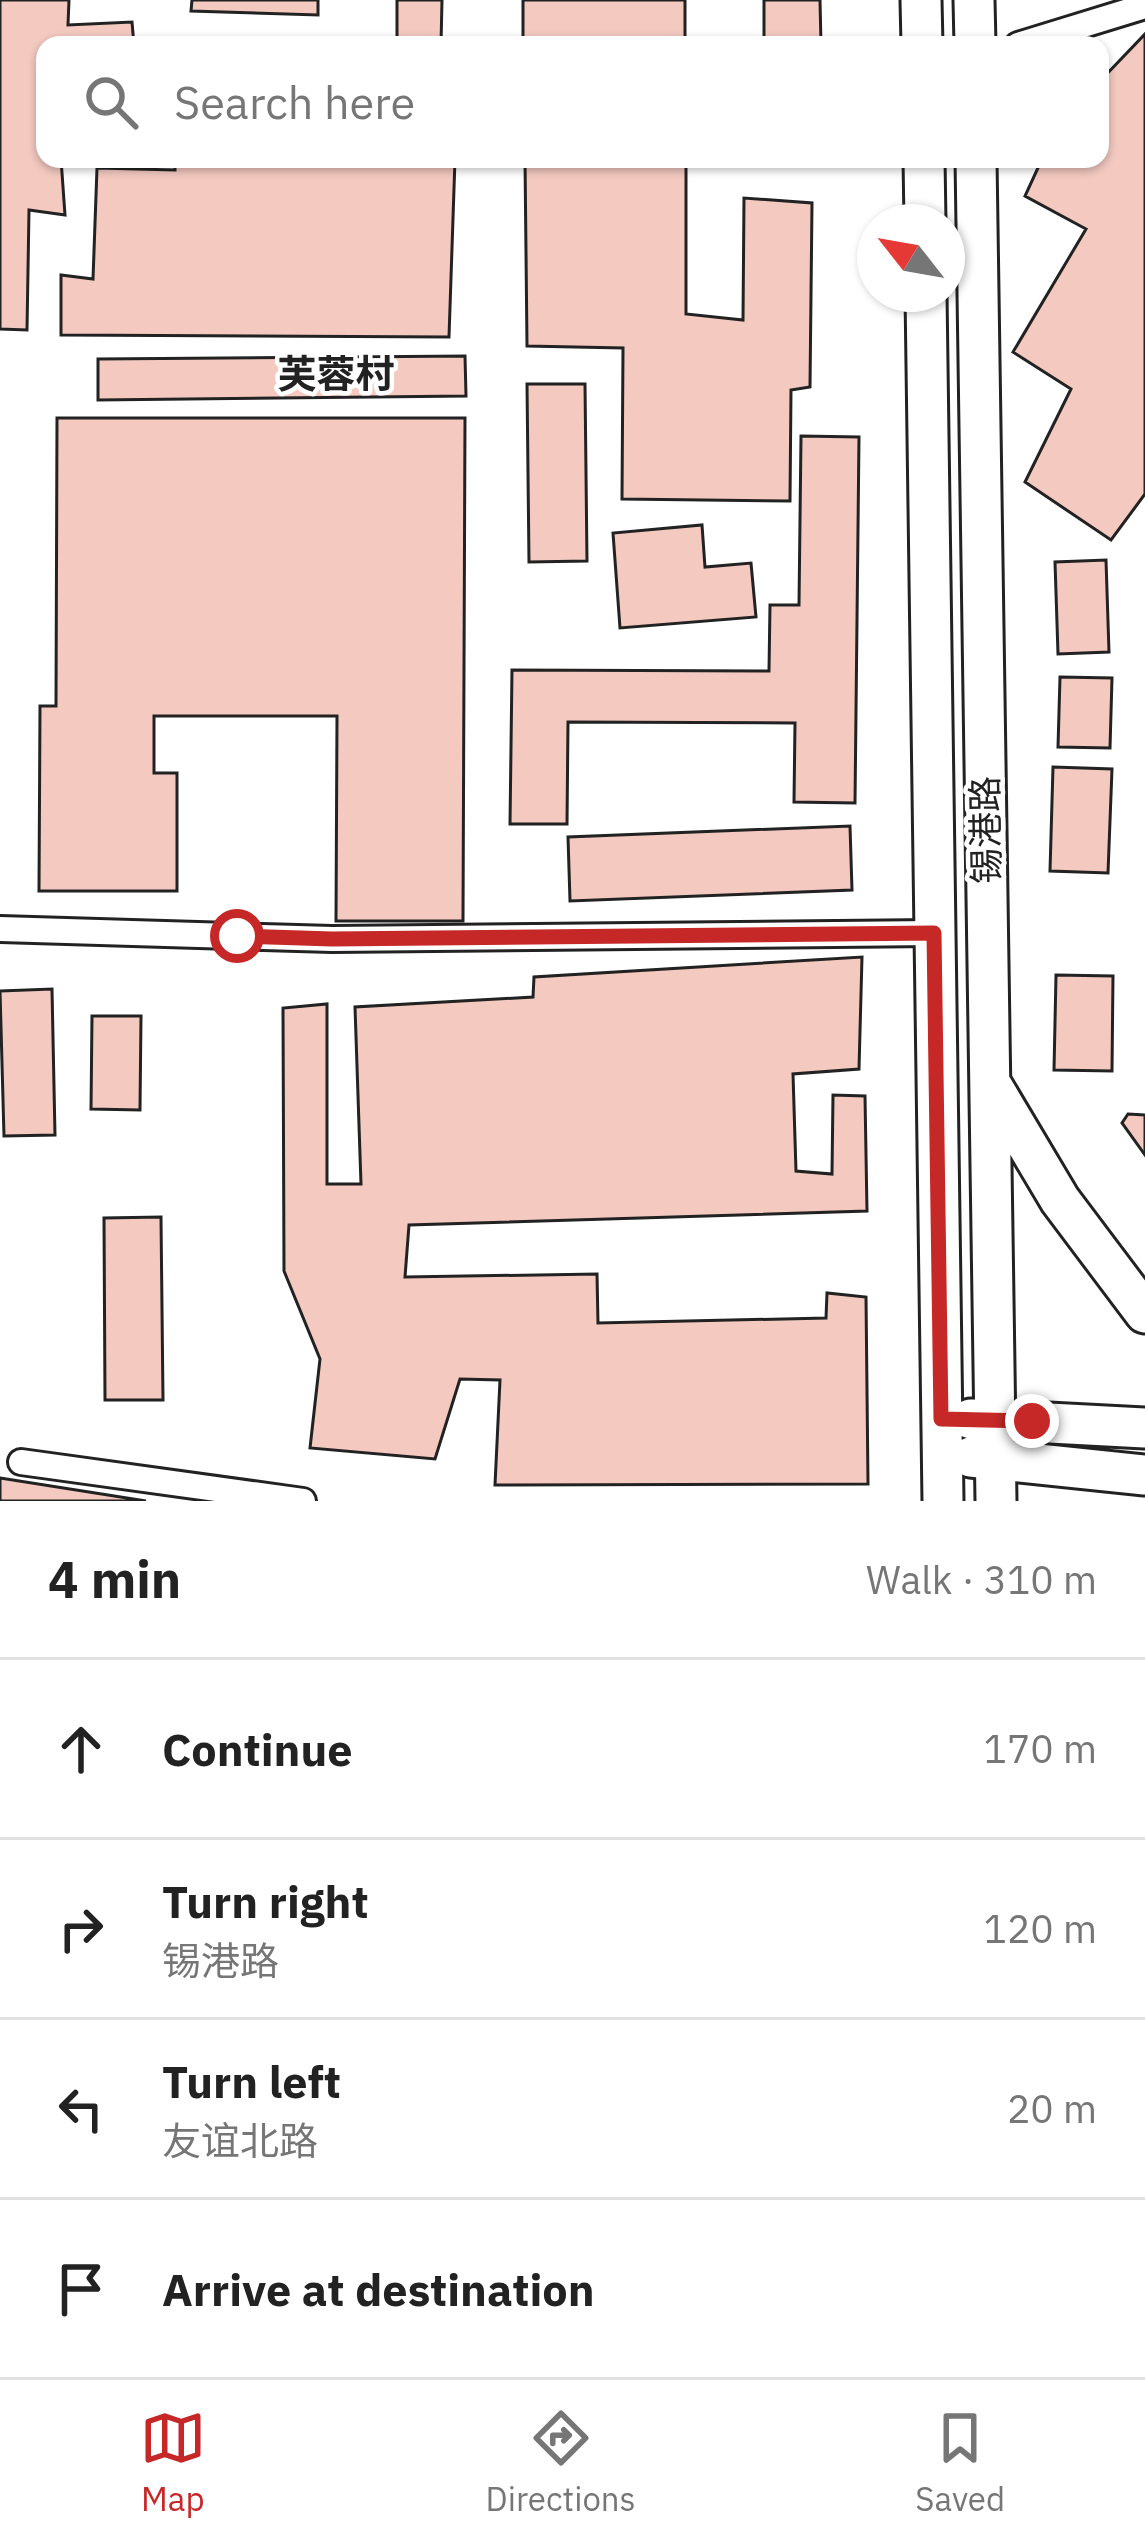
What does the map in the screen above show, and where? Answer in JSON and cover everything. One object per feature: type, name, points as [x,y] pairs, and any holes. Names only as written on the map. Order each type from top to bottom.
[{"type":"main road","points":[[921,0],[922,36]]},
{"type":"main road","points":[[974,0],[975,36]]},
{"type":"main road","points":[[924,168],[925,204]]},
{"type":"main road","name":"锡港路","points":[[976,168],[996,1501]]},
{"type":"main road","name":"锡港路","points":[[926,312],[943,1501]]},
{"type":"main road","points":[[988,1080],[1060,1200],[1145,1313]]},
{"type":"main road","points":[[942,1438],[1145,1428]]},
{"type":"main road","points":[[995,1438],[1145,1475]]},
{"type":"street","points":[[1047,36],[1145,6]]},
{"type":"street","points":[[0,929],[332,939],[934,933]]},
{"type":"street","points":[[21,1462],[303,1501]]},
{"type":"building","points":[[0,0],[69,0],[68,25],[132,22],[133,36],[36,36],[36,168],[62,168],[65,215],[29,210],[27,330],[0,329]]},
{"type":"building","points":[[192,0],[318,0],[318,15],[191,11]]},
{"type":"building","points":[[397,0],[442,0],[441,36],[397,36]]},
{"type":"building","points":[[523,0],[685,0],[685,36],[523,36]]},
{"type":"building","points":[[764,0],[820,0],[821,36],[764,36]]},
{"type":"building","points":[[1145,34],[1145,494],[1111,540],[1025,482],[1071,389],[1013,352],[1086,229],[1025,196],[1038,168],[1109,168],[1109,72]]},
{"type":"building","points":[[97,168],[455,168],[449,337],[61,335],[61,275],[93,279]]},
{"type":"building","points":[[525,168],[686,168],[686,314],[743,320],[744,198],[812,203],[810,387],[791,390],[790,501],[622,499],[623,348],[527,346]]},
{"type":"building","points":[[465,356],[466,396],[98,400],[98,359]]},
{"type":"building","points":[[527,384],[585,384],[587,561],[529,562]]},
{"type":"building","points":[[57,418],[465,418],[463,921],[336,921],[337,716],[154,716],[154,773],[177,773],[177,891],[39,891],[40,706],[56,706]]},
{"type":"building","points":[[801,436],[859,437],[855,803],[794,802],[795,723],[568,722],[567,824],[510,824],[512,670],[769,671],[770,605],[799,605]]},
{"type":"building","points":[[702,525],[705,567],[751,563],[756,617],[620,628],[613,533]]},
{"type":"building","points":[[1106,560],[1109,652],[1058,654],[1055,562]]},
{"type":"building","points":[[1060,677],[1112,678],[1110,748],[1058,747]]},
{"type":"building","points":[[1053,767],[1112,769],[1108,873],[1050,871]]},
{"type":"building","points":[[850,826],[852,890],[570,901],[568,837]]},
{"type":"building","points":[[862,957],[859,1069],[793,1074],[796,1171],[832,1174],[833,1095],[865,1096],[867,1211],[409,1225],[405,1277],[597,1274],[598,1323],[826,1318],[827,1293],[866,1297],[868,1484],[495,1485],[500,1380],[460,1379],[435,1459],[310,1448],[320,1359],[284,1271],[283,1008],[327,1004],[327,1184],[361,1184],[355,1007],[533,997],[534,977]]},
{"type":"building","points":[[1056,975],[1113,976],[1112,1071],[1054,1070]]},
{"type":"building","points":[[52,989],[55,1135],[4,1136],[0,991]]},
{"type":"building","points":[[92,1016],[141,1016],[140,1110],[91,1109]]},
{"type":"building","points":[[1128,1114],[1145,1115],[1145,1155],[1122,1123]]},
{"type":"building","points":[[161,1217],[163,1400],[105,1400],[104,1218]]},
{"type":"building","points":[[0,1478],[146,1501],[0,1501]]},
{"type":"district","name":"芙蓉村","points":[[336,373]]},
{"type":"route","points":[[237,936],[934,933],[941,1419],[1032,1421]]}]
